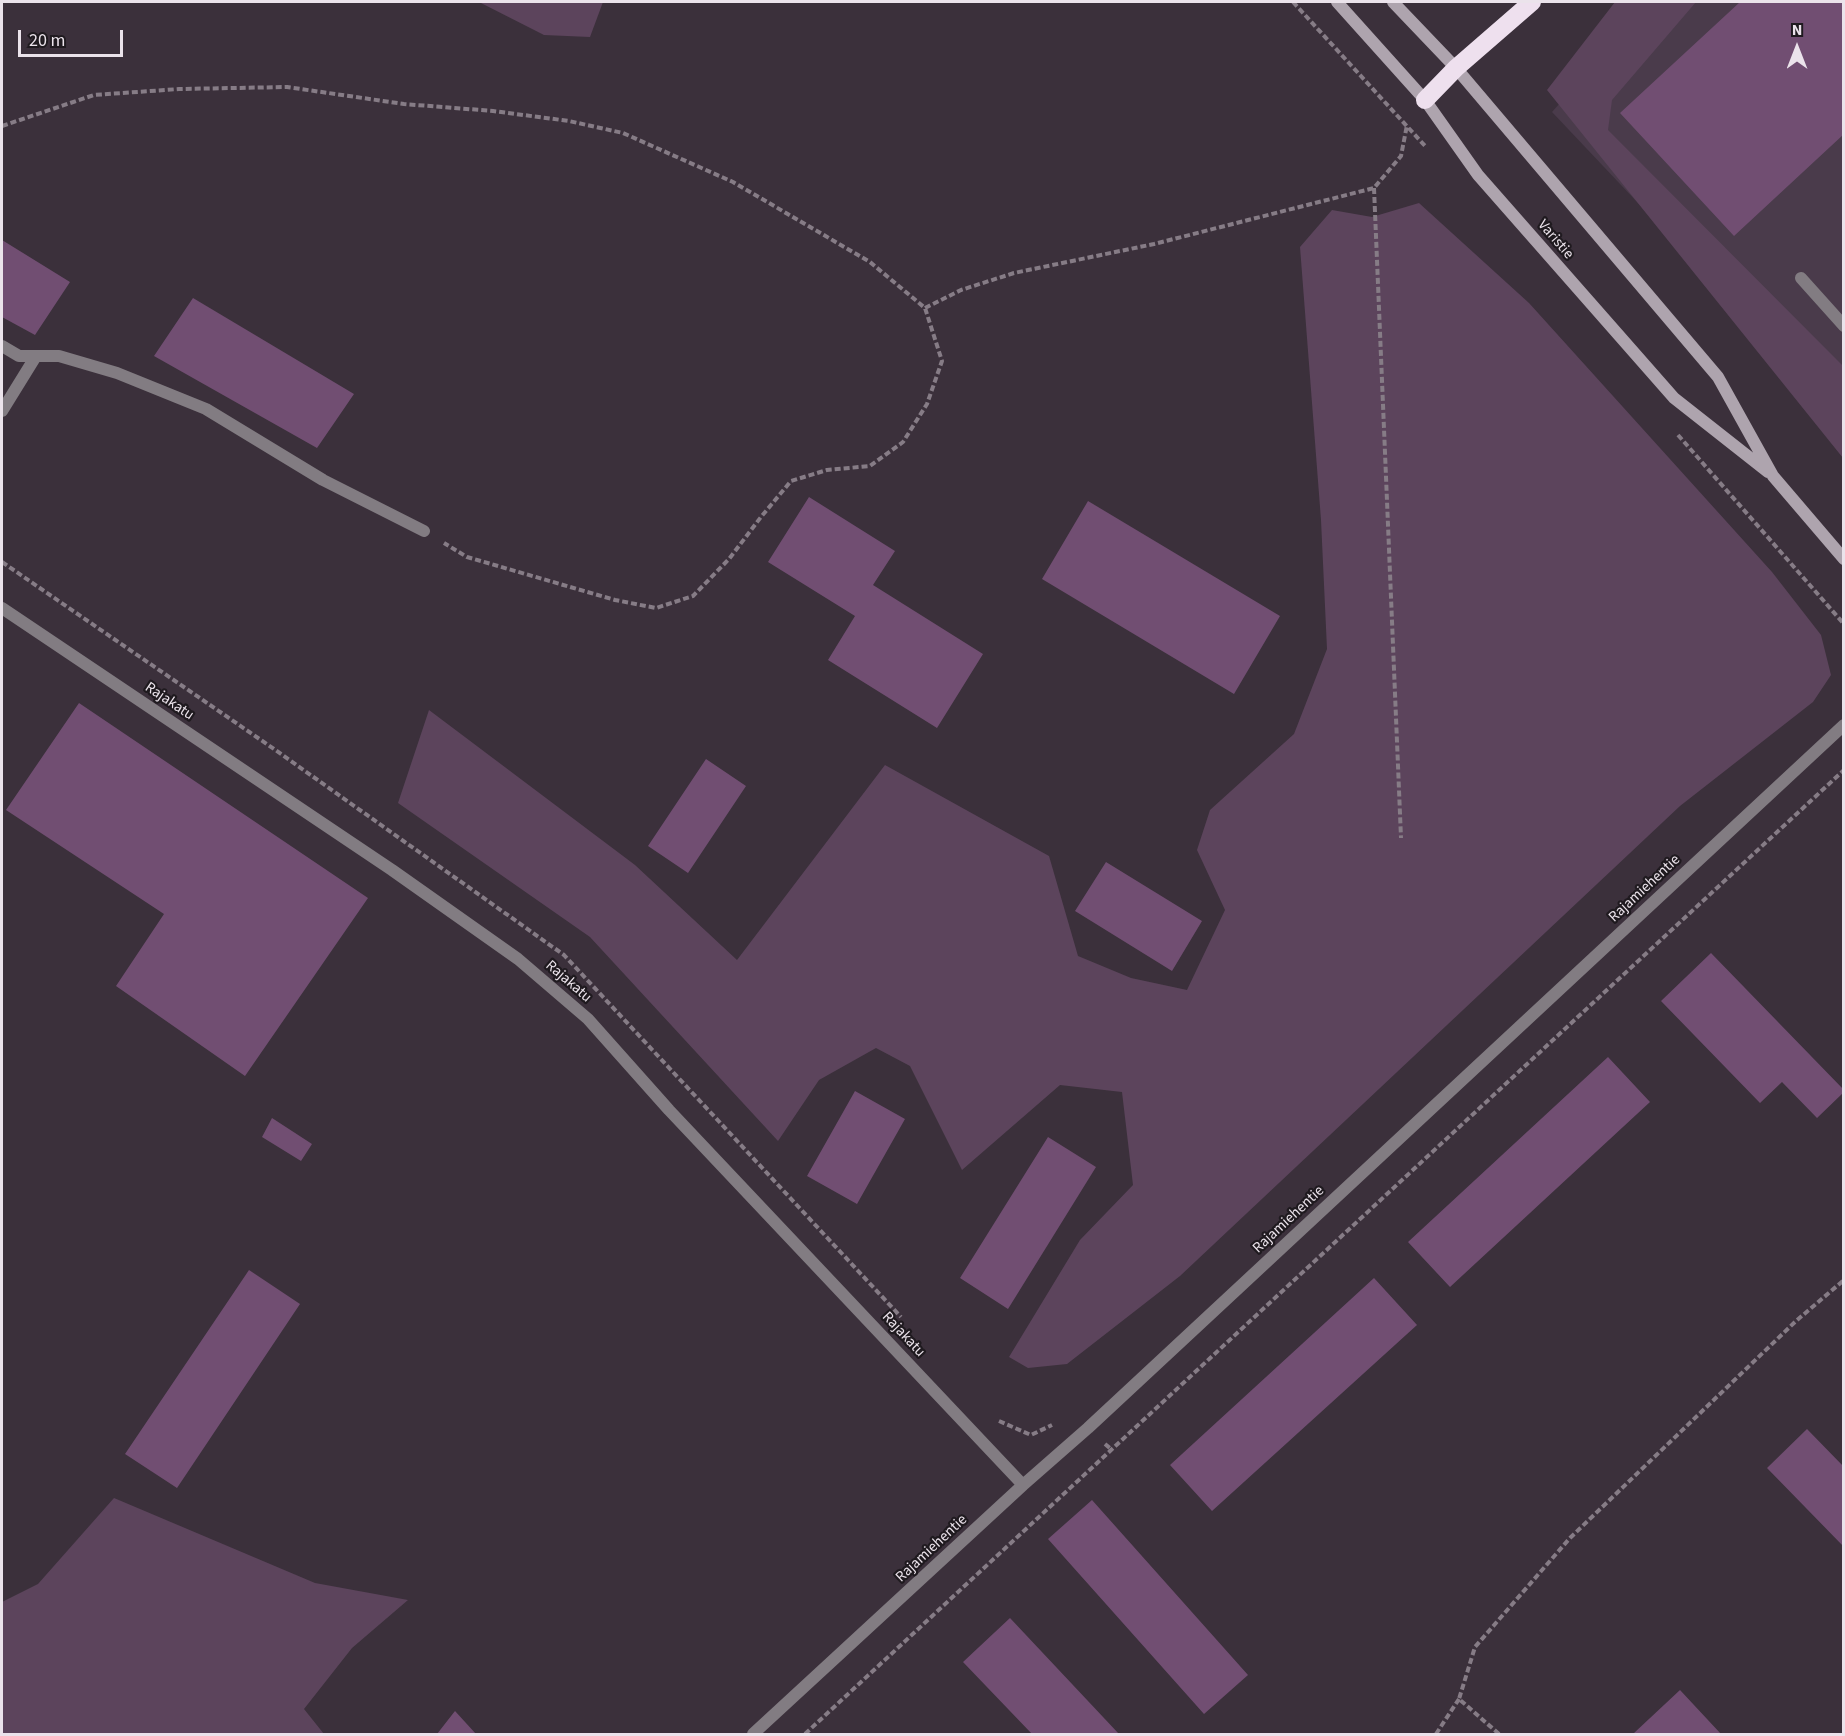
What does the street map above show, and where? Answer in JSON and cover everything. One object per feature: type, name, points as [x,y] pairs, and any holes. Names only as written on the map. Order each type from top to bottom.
[{"type":"highway","points":[[1425,100],[1456,68],[1532,2]]},
{"type":"street","name":"Varistie","points":[[1337,2],[1425,100],[1478,175],[1674,398],[1773,476]]},
{"type":"street","name":"Varistie","points":[[1393,2],[1456,68],[1718,377],[1773,476],[1844,560]]},
{"type":"street","points":[[1801,278],[1844,326]]},
{"type":"street","points":[[2,346],[19,356],[59,356],[107,370],[206,409],[323,480],[424,531]]},
{"type":"street","points":[[2,411],[36,356]]},
{"type":"street","name":"Rajakatu","points":[[2,608],[392,870],[518,959],[588,1019],[669,1110],[1023,1485]]},
{"type":"street","name":"Rajamiehentie","points":[[753,1734],[1088,1428],[1844,725]]},
{"type":"path","points":[[2,126],[94,95],[179,89],[287,87],[404,104],[493,111],[569,121],[623,133],[733,182],[870,262],[925,308],[942,361],[927,404],[903,442],[870,466],[827,470],[791,481],[729,559],[693,596],[656,608],[615,600],[467,557],[424,531]]},
{"type":"path","points":[[925,308],[961,290],[1014,273],[1154,244],[1374,188],[1401,156],[1407,126]]},
{"type":"path","points":[[1374,188],[1401,838]]},
{"type":"path","points":[[805,1734],[1844,770]]},
{"type":"path","points":[[1436,1734],[1459,1699],[1475,1647],[1570,1538],[1796,1321],[1844,1280]]},
{"type":"path","points":[[1459,1699],[1499,1734]]},
{"type":"shaded area","points":[[479,2],[603,2],[590,37],[544,35]]},
{"type":"shaded area","points":[[1615,2],[1696,2],[1612,100],[1608,130],[1843,366],[1843,458],[1547,90]]},
{"type":"shaded area","points":[[1649,2],[1843,2],[1843,420],[1552,112]]},
{"type":"shaded area","points":[[1419,203],[1529,303],[1772,572],[1821,635],[1831,675],[1813,702],[1680,806],[1180,1276],[1067,1364],[1028,1368],[1009,1357],[1080,1240],[1133,1185],[1122,1092],[1060,1085],[962,1170],[910,1066],[876,1048],[819,1080],[778,1141],[590,937],[398,803],[429,710],[635,865],[737,960],[885,765],[1049,856],[1078,956],[1131,978],[1187,990],[1225,910],[1197,850],[1210,810],[1294,734],[1327,649],[1321,520],[1300,247],[1332,210],[1372,217]]},
{"type":"shaded area","points":[[114,1498],[315,1583],[408,1600],[352,1648],[304,1709],[324,1734],[2,1734],[2,1602],[38,1584]]},
{"type":"building","points":[[1740,2],[1844,2],[1844,134],[1734,236],[1620,113]]},
{"type":"building","points":[[2,240],[70,282],[35,335],[2,317]]},
{"type":"building","points":[[193,298],[354,394],[317,448],[154,356]]},
{"type":"building","points":[[809,497],[895,551],[873,585],[983,654],[937,728],[828,660],[855,616],[768,562]]},
{"type":"building","points":[[1088,501],[1280,616],[1234,694],[1042,579]]},
{"type":"building","points":[[79,703],[368,898],[245,1076],[116,986],[164,914],[6,810]]},
{"type":"building","points":[[706,759],[746,786],[688,873],[648,846]]},
{"type":"building","points":[[1106,862],[1202,921],[1172,971],[1075,911]]},
{"type":"building","points":[[1711,953],[1844,1090],[1817,1118],[1782,1082],[1760,1103],[1661,1001]]},
{"type":"building","points":[[1608,1057],[1650,1102],[1450,1287],[1408,1242]]},
{"type":"building","points":[[855,1091],[905,1119],[857,1204],[807,1176]]},
{"type":"building","points":[[272,1118],[312,1144],[301,1161],[262,1137]]},
{"type":"building","points":[[1048,1137],[1096,1167],[1008,1309],[960,1278]]},
{"type":"building","points":[[249,1270],[300,1304],[177,1488],[125,1454]]},
{"type":"building","points":[[1374,1278],[1417,1325],[1212,1511],[1170,1465]]},
{"type":"building","points":[[1807,1429],[1844,1467],[1844,1547],[1767,1468]]},
{"type":"building","points":[[1092,1500],[1248,1675],[1204,1714],[1048,1539]]},
{"type":"building","points":[[1010,1618],[1119,1734],[1032,1734],[963,1662]]},
{"type":"building","points":[[1680,1690],[1721,1734],[1634,1733]]},
{"type":"building","points":[[455,1711],[476,1734],[437,1734]]}]
